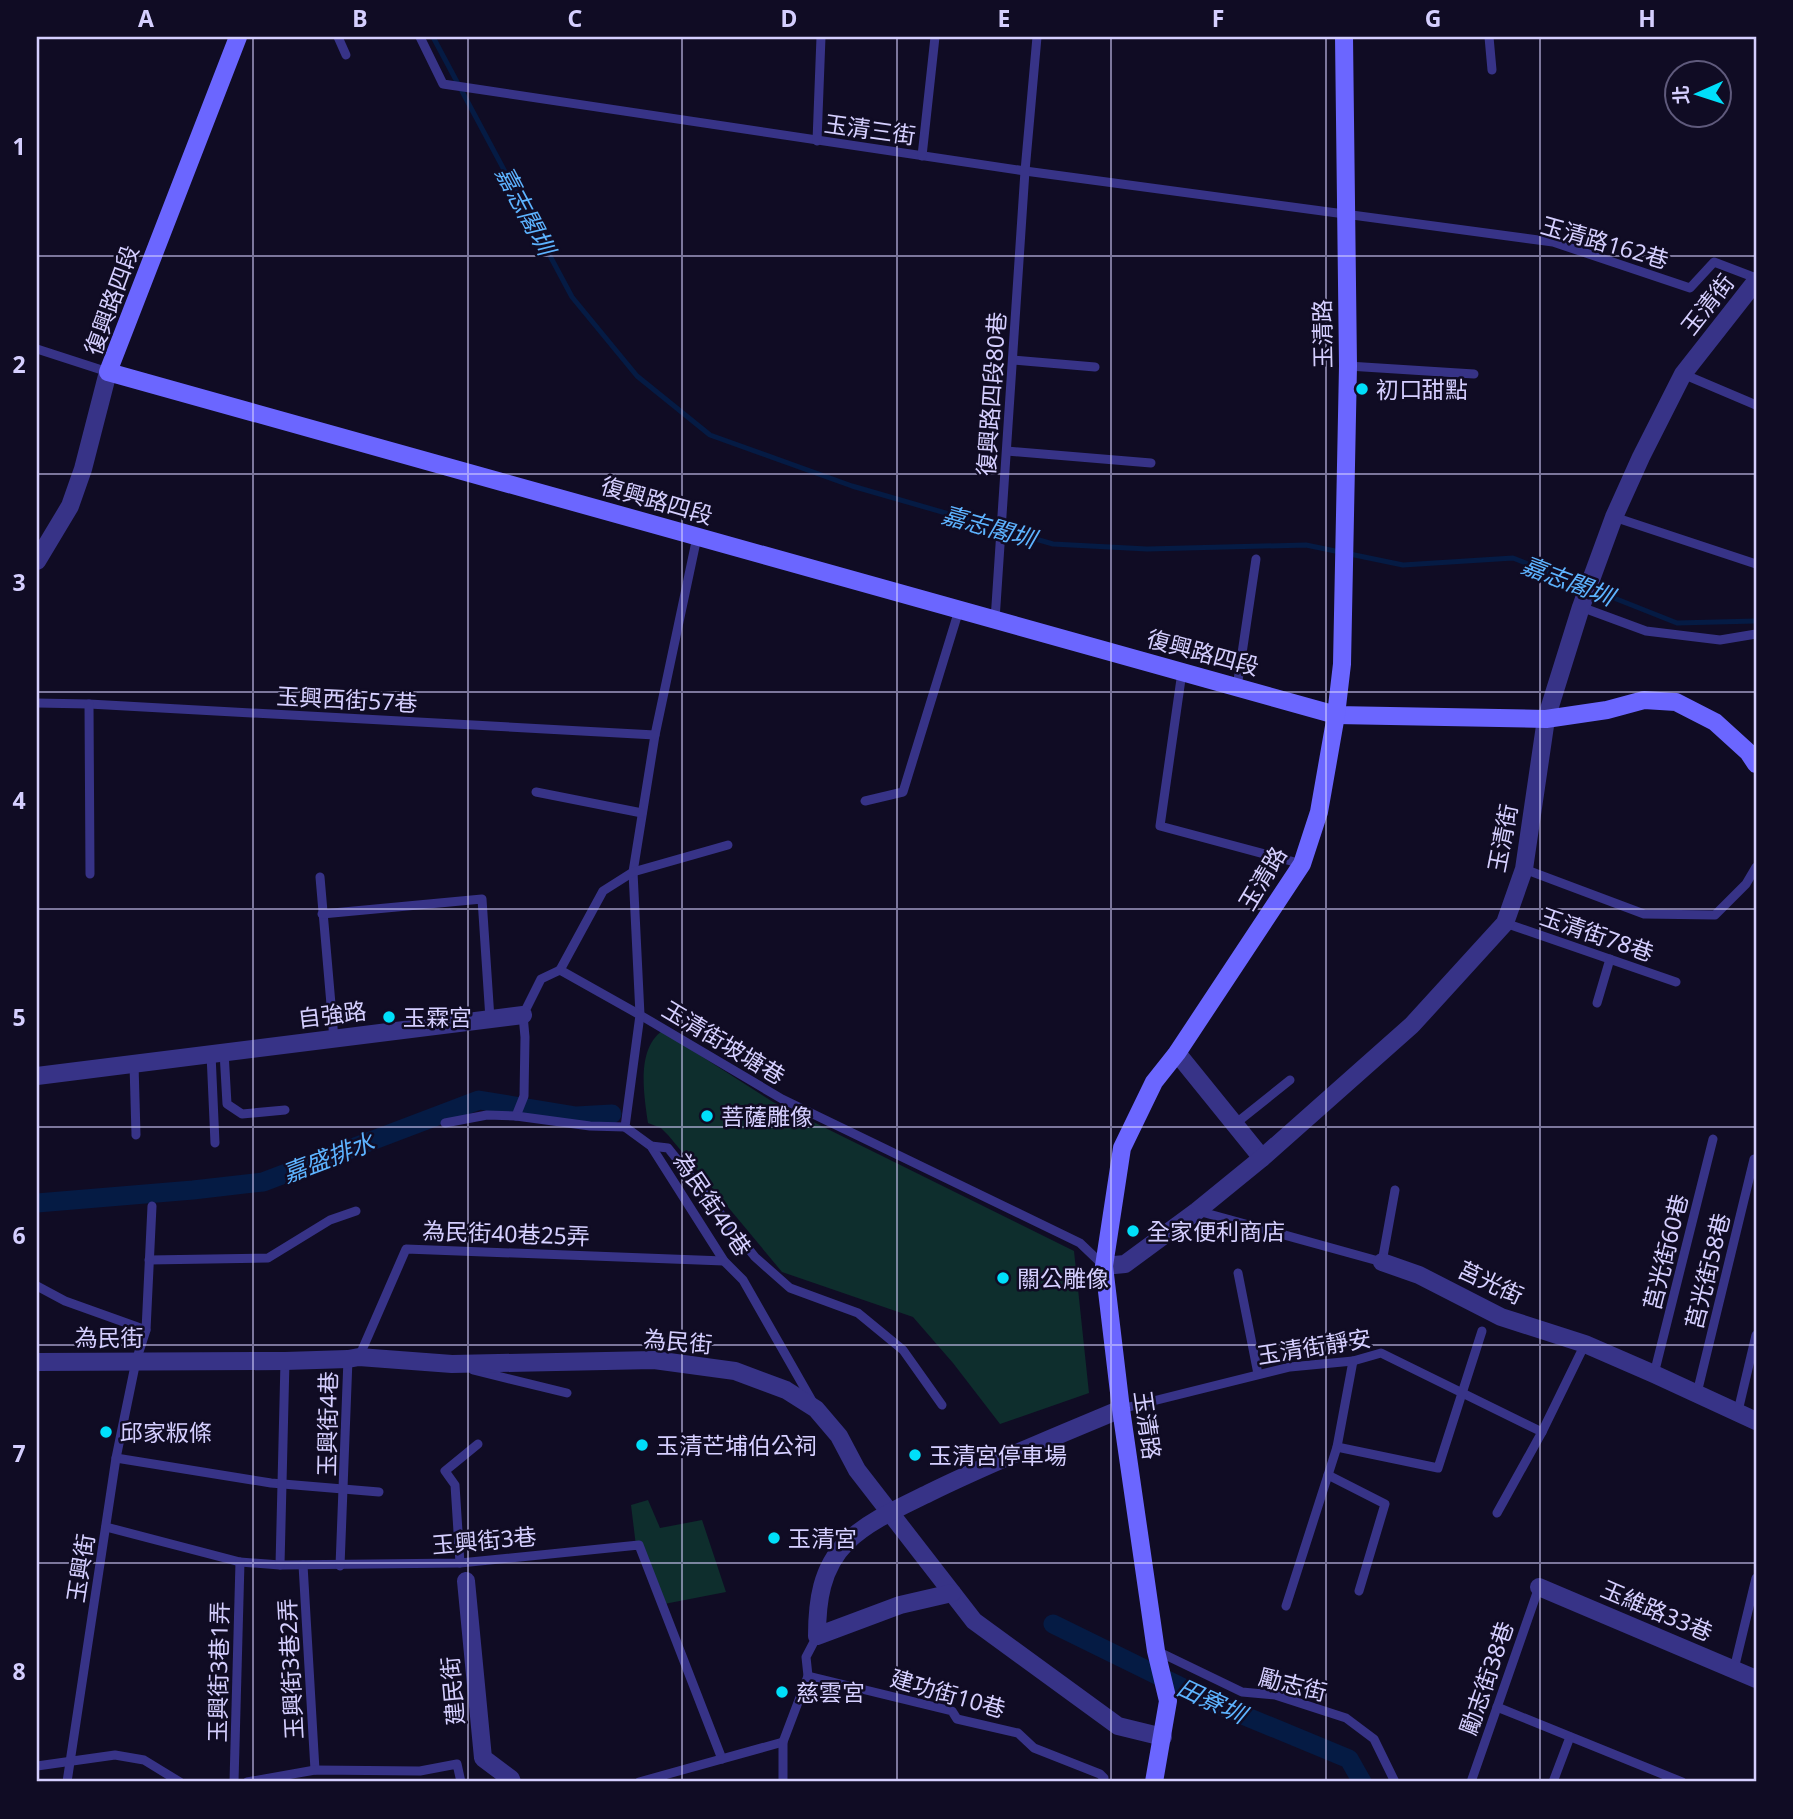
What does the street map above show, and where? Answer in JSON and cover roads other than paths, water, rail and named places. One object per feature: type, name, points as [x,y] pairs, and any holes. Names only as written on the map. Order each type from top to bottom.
[{"type":"street","name":"復興路四段","points":[[238,37],[108,372],[1336,715],[1546,719],[1608,710],[1644,699],[1676,702],[1715,722],[1748,752],[1756,764]]},
{"type":"street","name":"玉清路","points":[[1163,1737],[1168,1701],[1156,1651],[1121,1409],[1104,1266],[1122,1148],[1154,1082],[1177,1053],[1302,863],[1319,812],[1342,664],[1348,366],[1344,37]]},
{"type":"street","name":"玉清街","points":[[1104,1266],[1125,1264],[1197,1211],[1262,1158],[1412,1026],[1505,923],[1524,869],[1546,719],[1581,607],[1614,517],[1683,374],[1756,279]]},
{"type":"street","points":[[37,561],[70,506],[83,469],[108,372]]},
{"type":"street","name":"自強路","points":[[37,1076],[523,1015]]},
{"type":"street","points":[[1177,1053],[1262,1158]]},
{"type":"street","name":"莒光街","points":[[1382,1262],[1419,1276],[1501,1317],[1585,1344],[1756,1421]]},
{"type":"street","name":"為民街","points":[[37,1362],[285,1361],[353,1358],[452,1364],[654,1360],[735,1371],[786,1390],[816,1409],[839,1436],[857,1470],[974,1621],[1118,1726],[1163,1737]]},
{"type":"street","points":[[952,1593],[900,1605],[817,1636],[820,1588],[831,1565],[848,1541],[890,1512],[983,1466],[1121,1409]]},
{"type":"street","name":"建民街","points":[[466,1581],[483,1758],[512,1782]]},
{"type":"street","name":"玉維路33巷","points":[[1538,1587],[1756,1679]]},
{"type":"street","points":[[1154,1782],[1163,1737]]},
{"type":"lane","points":[[338,37],[346,55]]},
{"type":"lane","name":"玉清三街","points":[[420,37],[443,83],[817,141],[1345,215]]},
{"type":"lane","points":[[817,141],[821,37]]},
{"type":"lane","points":[[922,156],[935,37]]},
{"type":"lane","name":"復興路四段80巷","points":[[995,620],[1025,171],[1037,37]]},
{"type":"lane","points":[[1489,37],[1492,70]]},
{"type":"lane","name":"玉清路162巷","points":[[1345,215],[1553,243],[1690,288],[1714,262],[1756,279]]},
{"type":"lane","points":[[37,349],[108,372]]},
{"type":"lane","points":[[1013,360],[1095,367]]},
{"type":"lane","points":[[1348,366],[1474,374]]},
{"type":"lane","points":[[1683,374],[1756,405]]},
{"type":"lane","points":[[1007,451],[1151,463]]},
{"type":"lane","points":[[1614,517],[1756,564]]},
{"type":"lane","name":"玉清街坡塘巷","points":[[697,537],[655,736],[633,872],[640,1014],[782,1099],[1080,1243],[1104,1266]]},
{"type":"lane","points":[[1237,687],[1256,559]]},
{"type":"lane","points":[[1581,607],[1646,631],[1720,640],[1756,634]]},
{"type":"lane","points":[[866,802],[903,792],[959,610]]},
{"type":"lane","points":[[1182,672],[1160,826],[1302,863]]},
{"type":"lane","name":"玉興西街57巷","points":[[37,703],[655,736]]},
{"type":"lane","points":[[89,704],[90,874]]},
{"type":"lane","points":[[536,792],[642,813]]},
{"type":"lane","points":[[516,1116],[524,1096],[523,1015],[541,979],[560,970],[603,891],[633,872],[728,845]]},
{"type":"lane","points":[[1524,869],[1644,914],[1715,915],[1746,884],[1756,867]]},
{"type":"lane","points":[[320,877],[334,1039]]},
{"type":"lane","points":[[322,914],[482,899],[490,1019]]},
{"type":"lane","name":"玉清街78巷","points":[[1505,923],[1676,982]]},
{"type":"lane","points":[[1597,1003],[1610,959]]},
{"type":"lane","points":[[445,1123],[487,1115],[590,1126],[625,1126],[640,1014],[560,970]]},
{"type":"lane","points":[[217,1053],[227,1104],[242,1114],[285,1110]]},
{"type":"lane","points":[[215,1143],[217,1053]]},
{"type":"lane","points":[[134,1064],[136,1135]]},
{"type":"lane","points":[[1235,1124],[1290,1080]]},
{"type":"lane","name":"為民街40巷","points":[[625,1126],[651,1146],[724,1261],[743,1280],[816,1409]]},
{"type":"lane","name":"莒光街60巷","points":[[1654,1374],[1713,1139]]},
{"type":"lane","points":[[651,1146],[668,1148],[755,1257],[790,1288],[858,1313],[903,1350],[942,1405]]},
{"type":"lane","name":"莒光街58巷","points":[[1697,1393],[1754,1159]]},
{"type":"lane","points":[[1382,1262],[1395,1190]]},
{"type":"lane","name":"玉興街","points":[[67,1782],[116,1458],[136,1361],[146,1330],[152,1206]]},
{"type":"lane","points":[[149,1260],[268,1258],[330,1220],[356,1211]]},
{"type":"lane","name":"莒光街","points":[[1197,1211],[1382,1262]]},
{"type":"lane","name":"為民街40巷25弄","points":[[353,1358],[405,1249],[724,1261]]},
{"type":"lane","points":[[1238,1273],[1258,1374]]},
{"type":"lane","points":[[37,1286],[65,1301],[146,1330]]},
{"type":"lane","points":[[1337,1447],[1438,1468],[1460,1391],[1482,1331]]},
{"type":"lane","points":[[1738,1411],[1756,1335]]},
{"type":"lane","points":[[1497,1513],[1542,1432],[1585,1344]]},
{"type":"lane","name":"玉清街靜安","points":[[1121,1409],[1290,1367],[1353,1362],[1381,1353],[1542,1432]]},
{"type":"lane","name":"玉興街4巷","points":[[340,1566],[353,1358]]},
{"type":"lane","name":"玉興街4巷","points":[[280,1565],[285,1361]]},
{"type":"lane","points":[[1286,1606],[1337,1447],[1353,1362]]},
{"type":"lane","points":[[452,1364],[566,1393]]},
{"type":"lane","points":[[460,1563],[455,1485],[445,1471],[478,1444]]},
{"type":"lane","name":"玉興街4巷","points":[[116,1458],[282,1485],[379,1493]]},
{"type":"lane","points":[[1328,1475],[1385,1504],[1359,1591]]},
{"type":"lane","name":"玉興街3巷","points":[[106,1527],[240,1562],[280,1565],[460,1563],[639,1545],[722,1759]]},
{"type":"lane","name":"玉興街3巷1弄","points":[[234,1782],[240,1562]]},
{"type":"lane","name":"玉興街3巷2弄","points":[[303,1565],[315,1770]]},
{"type":"lane","points":[[1734,1669],[1756,1578]]},
{"type":"lane","name":"勵志街38巷","points":[[1471,1782],[1538,1587]]},
{"type":"lane","points":[[783,1782],[783,1742],[808,1676],[806,1657],[817,1636]]},
{"type":"lane","name":"勵志街","points":[[1156,1651],[1242,1692],[1275,1695],[1346,1718],[1374,1739],[1395,1782]]},
{"type":"lane","name":"建功街10巷","points":[[808,1676],[952,1711],[957,1719],[1018,1733],[1034,1748],[1100,1774],[1104,1778],[1103,1782]]},
{"type":"lane","points":[[1497,1707],[1664,1779],[1682,1782]]},
{"type":"lane","points":[[1553,1782],[1570,1737]]},
{"type":"lane","points":[[639,1782],[783,1742]]},
{"type":"lane","points":[[37,1766],[115,1755],[144,1760],[180,1782]]},
{"type":"lane","points":[[247,1782],[315,1770],[420,1770],[457,1764],[461,1782]]},
{"type":"waterway","name":"嘉志閣圳","points":[[433,37],[572,297],[637,376],[710,435],[852,486],[1053,544],[1147,549],[1306,545],[1403,565],[1513,558],[1677,623],[1756,621]]},
{"type":"waterway","name":"嘉盛排水","points":[[37,1203],[263,1182],[479,1100],[576,1116],[612,1114]]},
{"type":"waterway","name":"田寮圳","points":[[1053,1624],[1216,1704],[1349,1759],[1362,1782]]},
{"type":"place","name":"初口甜點","points":[[1362,389]]},
{"type":"place","name":"玉霖宮","points":[[389,1017]]},
{"type":"place","name":"菩薩雕像","points":[[707,1116]]},
{"type":"place","name":"全家便利商店","points":[[1133,1231]]},
{"type":"place","name":"關公雕像","points":[[1003,1278]]},
{"type":"place","name":"邱家粄條","points":[[106,1432]]},
{"type":"place","name":"玉清芒埔伯公祠","points":[[642,1445]]},
{"type":"place","name":"玉清宮停車場","points":[[915,1455]]},
{"type":"place","name":"玉清宮","points":[[774,1538]]},
{"type":"place","name":"慈雲宮","points":[[782,1692]]}]
